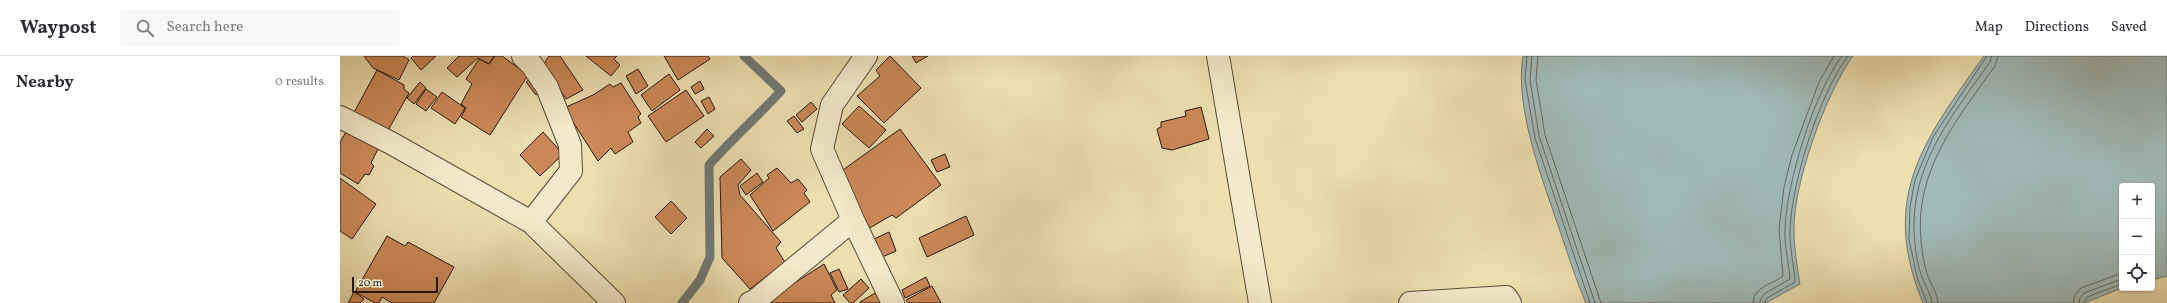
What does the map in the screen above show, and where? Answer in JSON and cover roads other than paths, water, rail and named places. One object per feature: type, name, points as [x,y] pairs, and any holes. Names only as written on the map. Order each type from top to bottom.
[{"type":"street","points":[[866,56],[832,105],[822,149],[853,220],[893,303]]},
{"type":"street","points":[[1218,56],[1260,303]]},
{"type":"street","points":[[531,59],[547,87],[561,119],[570,145],[571,171],[531,222]]},
{"type":"street","points":[[340,117],[391,143],[531,222],[614,303]]},
{"type":"street","points":[[750,303],[756,300],[853,220]]},
{"type":"street","points":[[1410,303],[1506,297],[1510,303]]},
{"type":"water","points":[[1523,56],[1853,56],[1832,92],[1822,115],[1805,164],[1799,189],[1795,211],[1794,230],[1795,250],[1800,284],[1766,303],[1586,303],[1573,269],[1532,146],[1523,99],[1521,77]]},
{"type":"water","points":[[1984,56],[2167,56],[2167,276],[2155,279],[2155,183],[2119,183],[2119,289],[2084,303],[1923,303],[1911,265],[1906,232],[1907,200],[1914,171],[1927,143],[1962,86]]},
{"type":"waterway","points":[[682,303],[700,280],[710,257],[709,165],[781,91],[744,56]]}]
